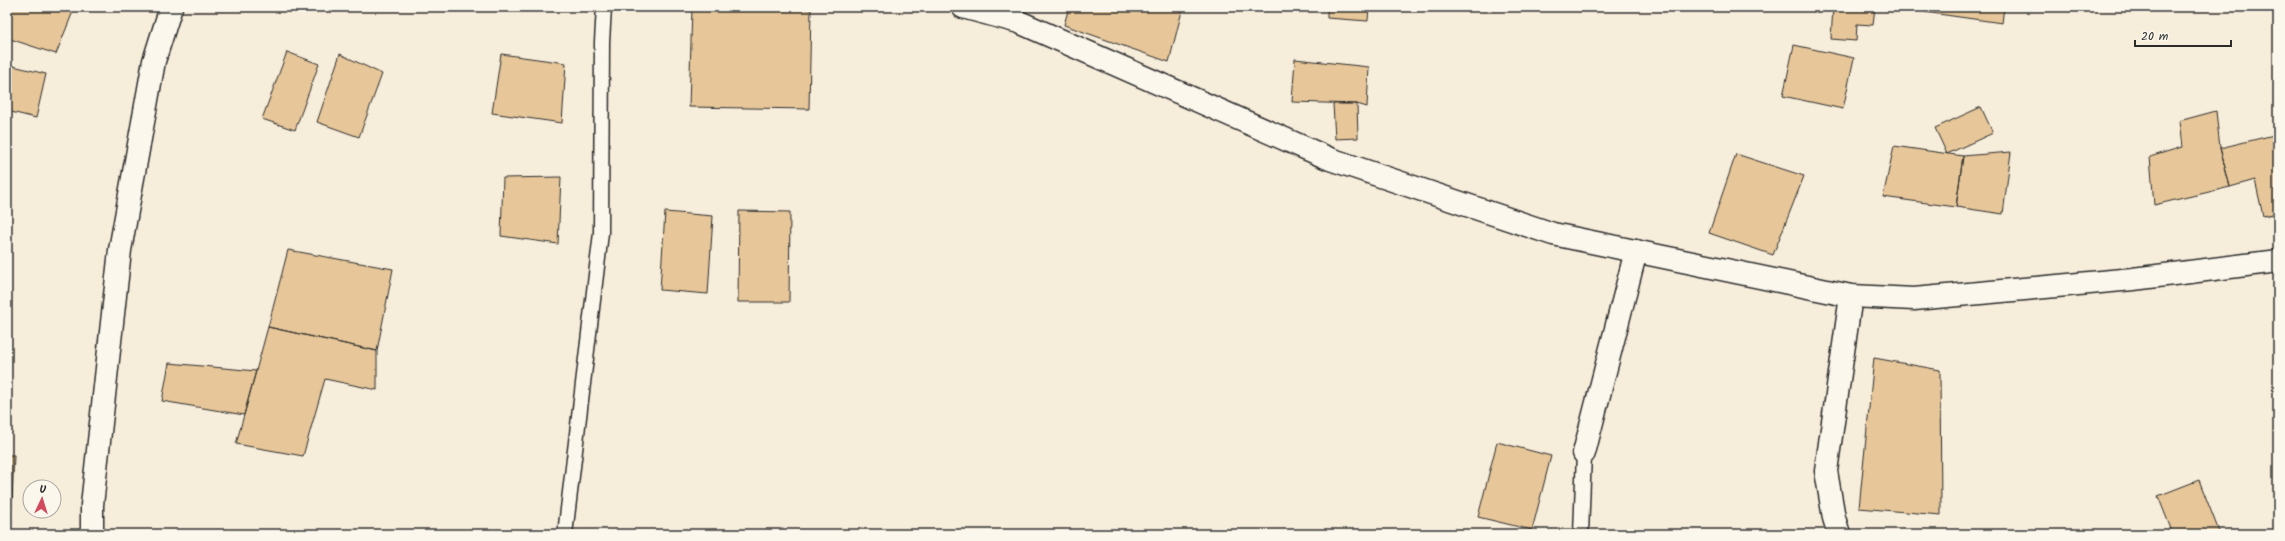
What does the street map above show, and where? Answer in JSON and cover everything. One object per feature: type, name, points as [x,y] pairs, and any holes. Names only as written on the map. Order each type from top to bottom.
[{"type":"street","points":[[92,534],[92,505],[120,250],[154,61],[171,7]]},
{"type":"street","points":[[963,7],[1019,22],[1330,159],[1553,234],[1851,296],[1914,299],[2133,279],[2278,261]]},
{"type":"street","points":[[1584,453],[1636,251]]},
{"type":"street","points":[[1839,534],[1834,518],[1826,471],[1851,296]]},
{"type":"lane","points":[[564,534],[601,233],[602,42],[604,7]]},
{"type":"lane","points":[[1581,534],[1584,453]]},
{"type":"building","points":[[8,7],[67,7],[74,9],[56,54],[7,38]]},
{"type":"building","points":[[692,7],[811,9],[809,109],[689,107]]},
{"type":"building","points":[[1069,7],[1183,7],[1169,62],[1064,25]]},
{"type":"building","points":[[1327,7],[1369,7],[1368,21],[1327,18]]},
{"type":"building","points":[[1833,7],[1875,7],[1873,25],[1857,24],[1856,41],[1831,39]]},
{"type":"building","points":[[1924,7],[2004,7],[2002,23],[1924,12]]},
{"type":"building","points":[[1794,45],[1854,58],[1843,109],[1783,96]]},
{"type":"building","points":[[287,52],[319,64],[295,130],[262,119]]},
{"type":"building","points":[[340,54],[382,74],[359,137],[317,122]]},
{"type":"building","points":[[501,54],[566,63],[562,123],[492,113]]},
{"type":"building","points":[[1295,59],[1369,67],[1367,107],[1357,104],[1292,102]]},
{"type":"building","points":[[9,65],[46,74],[36,118],[7,111],[7,73]]},
{"type":"building","points":[[1333,104],[1357,104],[1358,138],[1335,139]]},
{"type":"building","points":[[1981,107],[1993,133],[1947,154],[1935,128]]},
{"type":"building","points":[[2216,111],[2220,148],[2230,187],[2154,205],[2150,157],[2182,147],[2179,121]]},
{"type":"building","points":[[2278,134],[2278,213],[2263,216],[2255,180],[2230,187],[2220,148]]},
{"type":"building","points":[[1894,146],[1963,156],[1956,207],[1883,197]]},
{"type":"building","points":[[2011,152],[2003,214],[1956,207],[1963,156]]},
{"type":"building","points":[[1736,154],[1804,176],[1773,255],[1709,233]]},
{"type":"building","points":[[561,177],[558,244],[501,236],[503,178]]},
{"type":"building","points":[[739,211],[790,212],[789,302],[738,302]]},
{"type":"building","points":[[665,212],[713,216],[708,294],[660,290]]},
{"type":"building","points":[[288,250],[393,269],[377,351],[268,327]]},
{"type":"building","points":[[268,327],[377,351],[377,390],[325,379],[303,456],[236,444]]},
{"type":"building","points":[[1874,358],[1940,370],[1941,515],[1859,508]]},
{"type":"building","points":[[169,363],[256,371],[244,415],[162,401]]},
{"type":"building","points":[[1497,442],[1551,456],[1532,530],[1478,517]]},
{"type":"building","points":[[7,455],[14,455],[11,524],[7,524]]},
{"type":"building","points":[[2199,480],[2220,534],[2173,534],[2158,496]]}]
